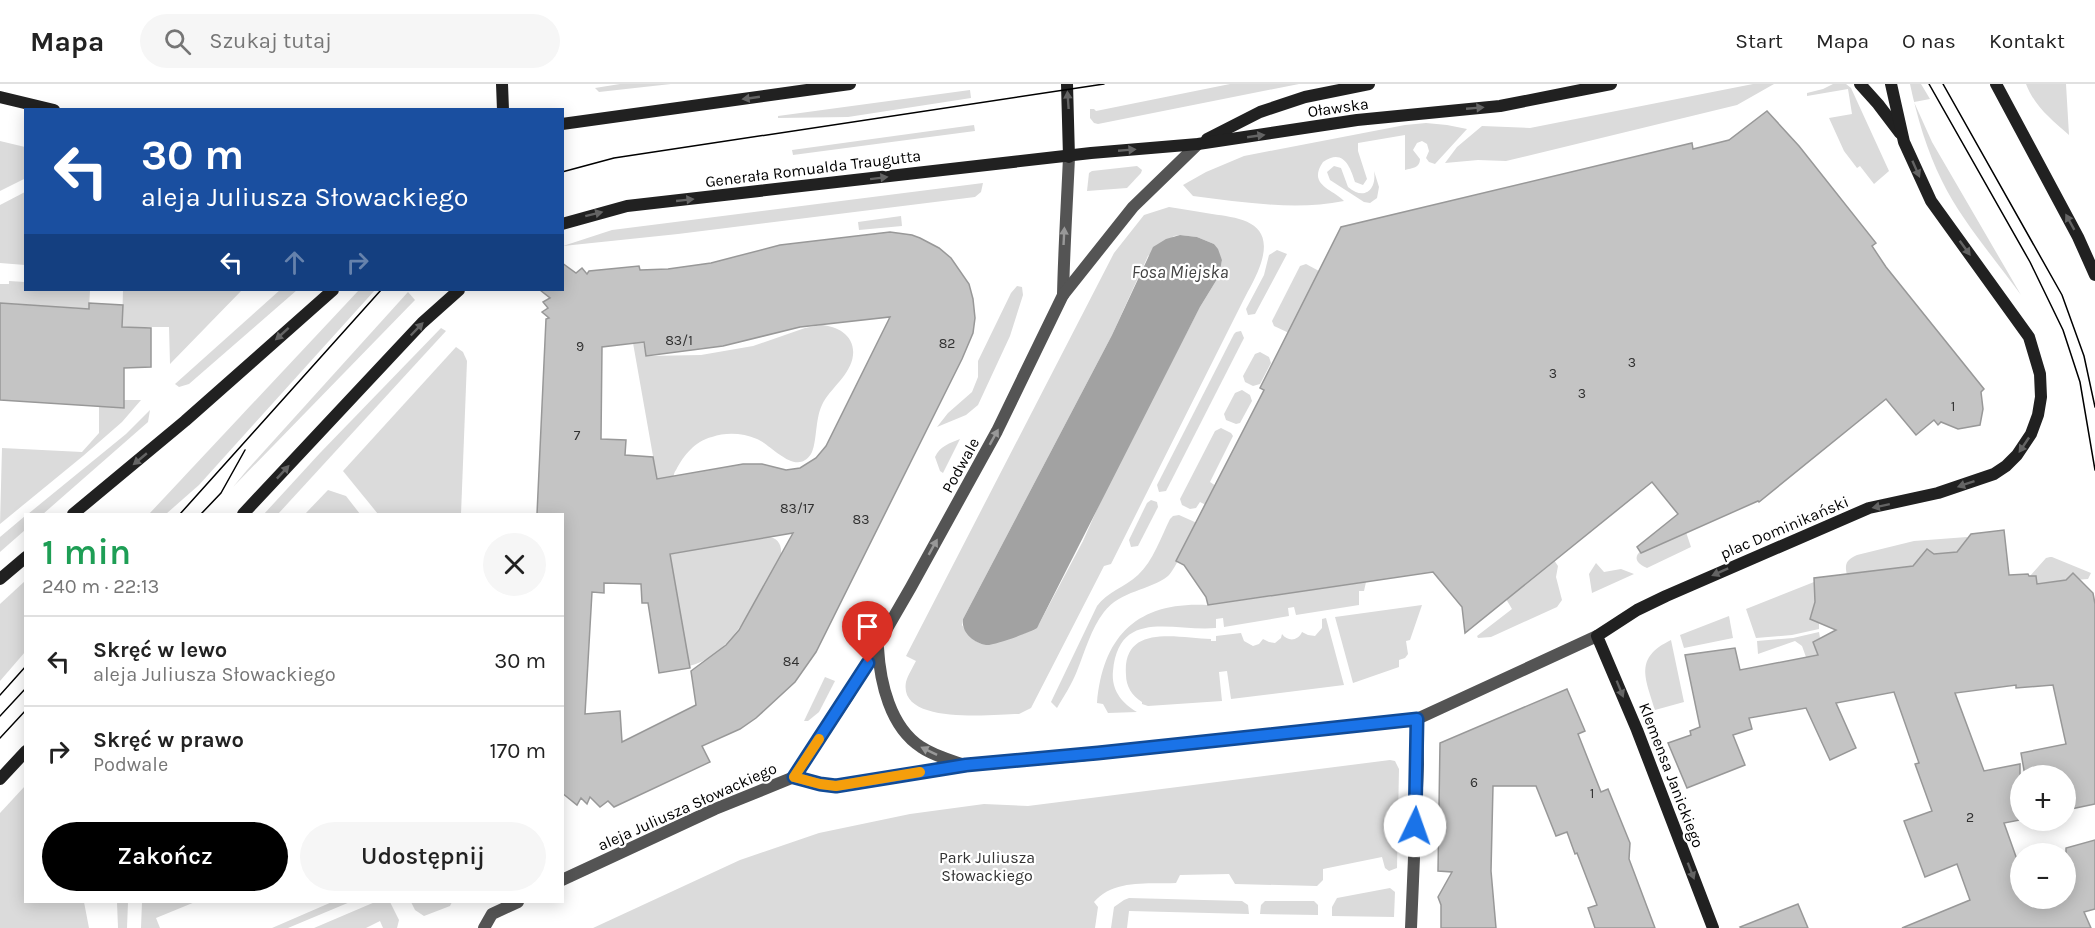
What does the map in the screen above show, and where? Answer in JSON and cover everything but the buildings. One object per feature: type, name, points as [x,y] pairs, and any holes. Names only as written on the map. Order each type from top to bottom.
[{"type":"main road","points":[[502,84],[503,108]]},
{"type":"main road","points":[[564,124],[850,84]]},
{"type":"main road","name":"Podwale","points":[[1067,84],[1069,157]]},
{"type":"main road","points":[[1198,144],[1260,112],[1305,97],[1369,84]]},
{"type":"main road","name":"Oławska","points":[[1069,157],[1198,144],[1358,120],[1500,106],[1611,84]]},
{"type":"main road","points":[[1860,84],[1902,136]]},
{"type":"main road","points":[[1891,84],[1902,136]]},
{"type":"main road","points":[[1996,84],[2078,237],[2095,275]]},
{"type":"main road","points":[[2006,84],[2013,117]]},
{"type":"main road","points":[[0,97],[46,108]]},
{"type":"main road","name":"plac Dominikański","points":[[1597,636],[1637,610],[1666,596],[1869,508],[1938,493],[1995,474],[2006,466],[2026,444],[2038,415],[2041,397],[2036,356],[2028,337],[1931,201],[1902,136]]},
{"type":"main road","name":"Generała Romualda Traugutta","points":[[564,223],[627,206],[1069,157]]},
{"type":"main road","points":[[75,513],[184,422],[332,291]]},
{"type":"main road","points":[[244,513],[422,323],[458,291]]},
{"type":"main road","points":[[0,579],[24,559]]},
{"type":"main road","name":"Klemensa Janickiego","points":[[1597,636],[1637,730],[1713,928]]},
{"type":"main road","points":[[0,778],[24,753]]},
{"type":"street","name":"Podwale","points":[[794,777],[878,647],[997,431],[1063,295],[1133,207],[1198,144]]},
{"type":"street","name":"Podwale","points":[[1063,295],[1069,157]]},
{"type":"street","name":"aleja Juliusza Słowackiego","points":[[564,879],[715,809],[794,777],[836,786],[966,765],[1077,756],[1417,719],[1597,636]]},
{"type":"street","points":[[878,647],[879,671],[890,706],[900,726],[919,746],[932,754],[966,765]]},
{"type":"street","points":[[1411,928],[1418,764],[1417,719]]},
{"type":"street","points":[[484,928],[492,914],[516,903]]},
{"type":"green space","points":[[620,84],[671,84],[599,92],[595,88]]},
{"type":"green space","points":[[1230,84],[1299,84],[1098,124],[1090,118],[1090,109],[1096,111]]},
{"type":"green space","points":[[1753,84],[1774,84],[1737,105],[1506,161],[1478,160],[1445,163],[1457,147],[1482,126],[1530,128]]},
{"type":"green space","points":[[1833,84],[1846,84],[1851,88],[1889,171],[1874,184],[1860,166],[1857,168],[1844,151],[1829,118],[1852,114],[1848,89],[1807,96],[1807,93]]},
{"type":"green space","points":[[1910,84],[1921,84],[1930,99],[1914,102]]},
{"type":"green space","points":[[2026,84],[2066,84],[2069,135],[2039,106]]},
{"type":"green space","points":[[970,90],[971,98],[848,117],[778,118],[778,116]]},
{"type":"green space","points":[[1914,103],[1932,142],[2021,295],[1968,225],[1950,196],[1932,158]]},
{"type":"green space","points":[[1426,123],[1467,129],[1435,164],[1426,158],[1429,151],[1427,144],[1422,141],[1417,143],[1413,150],[1420,159],[1419,164],[1405,170],[1405,135],[1358,143],[1358,151],[1367,179],[1363,185],[1355,182],[1351,170],[1341,158],[1330,158],[1323,162],[1318,176],[1320,181],[1323,186],[1344,201],[1307,205],[1249,203],[1193,196],[1183,185],[1206,172],[1244,156]]},
{"type":"green space","points":[[974,125],[975,131],[793,155],[792,150]]},
{"type":"green space","points":[[0,141],[24,147],[24,179],[0,191]]},
{"type":"green space","points":[[1137,166],[1142,170],[1141,173],[1127,188],[1087,191],[1089,173],[1092,171]]},
{"type":"green space","points":[[1334,166],[1341,168],[1348,187],[1359,193],[1364,193],[1371,188],[1374,171],[1379,187],[1377,198],[1370,203],[1364,202],[1330,180],[1327,172]]},
{"type":"green space","points":[[983,183],[981,192],[975,197],[564,246],[612,230]]},
{"type":"green space","points":[[24,193],[24,265],[0,263],[0,205]]},
{"type":"green space","points":[[1169,207],[1244,220],[1259,231],[1263,239],[1264,249],[1255,278],[1111,564],[1104,566],[1031,708],[1019,714],[971,715],[932,711],[917,706],[908,696],[906,682],[916,661],[906,656],[1114,253],[1144,215]],"holes":[[[1174,236],[1197,237],[1214,244],[1222,260],[1219,276],[1200,307],[1111,478],[1083,541],[1039,624],[1026,633],[1001,641],[987,644],[978,642],[962,625],[963,619],[1112,335],[1148,256]]]},
{"type":"green space","points":[[901,216],[902,226],[859,230],[858,222]]},
{"type":"green space","points":[[1277,250],[1287,254],[1255,314],[1248,315],[1246,309],[1264,275],[1269,255]]},
{"type":"green space","points":[[1306,264],[1319,271],[1289,333],[1274,326],[1272,321],[1300,266]]},
{"type":"green space","points":[[9,281],[24,282],[24,291],[90,291],[89,309],[0,303],[0,284],[9,284]]},
{"type":"green space","points":[[1017,286],[1022,287],[1023,295],[1010,336],[978,405],[966,415],[937,427],[948,413],[972,392],[978,377],[978,361],[1011,293]]},
{"type":"green space","points":[[123,291],[241,291],[170,364],[169,327],[122,327]]},
{"type":"green space","points":[[279,291],[296,291],[189,384],[179,387],[175,384]]},
{"type":"green space","points":[[358,291],[374,291],[199,485],[167,513],[150,513]]},
{"type":"green space","points":[[408,292],[415,300],[233,487],[247,470]]},
{"type":"green space","points":[[821,325],[833,327],[844,333],[851,342],[853,355],[848,369],[822,405],[811,454],[805,460],[791,461],[752,437],[734,434],[717,435],[700,442],[691,449],[679,464],[673,478],[659,490],[633,343],[643,342],[646,356],[701,355],[753,346],[805,328]]},
{"type":"green space","points":[[441,328],[446,331],[279,513],[265,513]]},
{"type":"green space","points":[[1241,331],[1244,338],[1166,491],[1159,492],[1157,485],[1234,334]]},
{"type":"green space","points":[[456,347],[463,352],[467,361],[461,513],[377,513],[343,471]]},
{"type":"green space","points":[[1260,352],[1269,357],[1271,363],[1260,384],[1253,386],[1245,382],[1243,376],[1255,354]]},
{"type":"green space","points":[[1242,390],[1250,395],[1252,401],[1240,423],[1236,424],[1226,420],[1224,414],[1235,393]]},
{"type":"green space","points":[[124,400],[141,400],[122,422],[0,524],[2,448],[82,452],[99,433],[99,406]]},
{"type":"green space","points":[[150,410],[148,422],[44,513],[29,513],[126,434]]},
{"type":"green space","points":[[1221,428],[1233,436],[1210,482],[1216,486],[1206,505],[1200,502],[1196,508],[1190,509],[1182,505],[1180,499],[1215,431]]},
{"type":"green space","points":[[960,439],[943,473],[935,457],[937,453]]},
{"type":"green space","points":[[328,490],[346,496],[359,513],[306,513]]},
{"type":"green space","points":[[1151,500],[1157,502],[1158,507],[1138,546],[1131,547],[1129,540],[1147,503]]},
{"type":"green space","points":[[1179,515],[1197,523],[1175,566],[1168,576],[1118,599],[1104,612],[1092,633],[1073,681],[1057,708],[1051,702],[1097,606],[1138,575],[1152,556],[1170,519]]},
{"type":"green space","points":[[24,517],[24,531],[0,552],[0,537]]},
{"type":"green space","points":[[1686,532],[1691,547],[1647,568],[1638,562],[1637,556],[1650,545]]},
{"type":"green space","points":[[767,537],[774,538],[778,542],[781,554],[755,604],[733,636],[720,650],[705,660],[689,666],[670,554]]},
{"type":"green space","points":[[1967,537],[1968,551],[1934,554],[1927,549],[1932,574],[1861,580],[1859,572],[1855,573],[1856,581],[1848,581],[1847,563],[1857,555],[1914,541]]},
{"type":"green space","points":[[2052,557],[2091,573],[2088,579],[2075,580],[2077,577],[2073,573],[2066,580],[2037,584],[2036,576],[2031,578],[2030,576],[2046,558]]},
{"type":"green space","points":[[1554,560],[1558,566],[1556,577],[1562,600],[1557,607],[1491,637],[1478,638],[1477,636],[1512,609],[1506,599]]},
{"type":"green space","points":[[1596,563],[1604,572],[1621,569],[1634,574],[1592,593],[1589,574]]},
{"type":"green space","points":[[24,582],[24,653],[0,681],[0,604]]},
{"type":"green space","points":[[1366,582],[1364,591],[1359,591],[1359,605],[1296,615],[1294,607],[1288,608],[1289,616],[1224,627],[1223,618],[1216,619],[1216,628],[1167,626],[1137,630],[1126,638],[1117,651],[1113,678],[1119,695],[1137,712],[1108,713],[1103,704],[1097,703],[1107,658],[1116,641],[1128,627],[1144,616],[1162,609],[1183,605],[1208,605]]},
{"type":"green space","points":[[1814,582],[1817,617],[1811,615],[1810,619],[1819,623],[1819,629],[1792,635],[1756,638],[1746,609]]},
{"type":"green space","points":[[1422,605],[1410,640],[1406,641],[1408,654],[1399,660],[1399,667],[1353,683],[1335,617]]},
{"type":"green space","points":[[1729,616],[1733,638],[1684,648],[1680,635]]},
{"type":"green space","points":[[1326,618],[1344,685],[1231,699],[1227,671],[1219,672],[1222,701],[1148,706],[1135,697],[1127,683],[1127,658],[1133,647],[1142,640],[1169,636],[1216,641],[1216,636],[1241,633],[1244,641],[1253,646],[1259,644],[1263,639],[1275,643],[1282,634],[1290,639],[1295,639],[1302,632],[1315,636],[1322,628],[1322,619]]},
{"type":"green space","points":[[1819,632],[1820,638],[1813,642],[1814,646],[1819,643],[1820,656],[1806,657],[1802,646],[1795,641],[1758,654],[1757,641],[1793,638]]},
{"type":"green space","points":[[1671,640],[1684,702],[1655,710],[1645,669],[1651,654]]},
{"type":"green space","points":[[825,677],[835,681],[819,712],[808,721],[804,721]]},
{"type":"green space","name":"Park Juliusza Słowackiego","points":[[1395,761],[1399,769],[1397,868],[1389,871],[1385,868],[1382,857],[1323,869],[1323,880],[1317,886],[1235,884],[1229,874],[1180,875],[1176,883],[1121,886],[1111,889],[1094,902],[1098,907],[1095,928],[593,928],[740,860],[819,833],[910,814],[984,804],[1028,806]]},
{"type":"green space","points":[[24,787],[24,903],[84,903],[89,928],[0,928],[0,813]]},
{"type":"green space","points":[[1390,888],[1395,892],[1394,917],[1332,916],[1332,907],[1337,898]]},
{"type":"green space","points":[[1129,898],[1242,901],[1248,905],[1249,914],[1129,911],[1127,928],[1111,928],[1114,907]]},
{"type":"green space","points":[[1265,901],[1314,901],[1318,905],[1318,915],[1260,914],[1261,905]]},
{"type":"green space","points":[[117,903],[128,903],[127,928],[118,928]]},
{"type":"green space","points":[[142,903],[193,903],[156,918],[160,928],[141,928]]},
{"type":"green space","points":[[330,903],[348,903],[288,928],[272,928]]},
{"type":"green space","points":[[373,903],[390,903],[399,920],[397,928],[383,928],[380,921],[366,928],[314,928]]},
{"type":"green space","points":[[412,903],[452,903],[450,906],[424,916],[415,910]]},
{"type":"water","name":"Fosa Miejska","points":[[1180,235],[1197,237],[1214,244],[1222,260],[1219,276],[1200,307],[1037,628],[996,643],[986,645],[977,642],[966,633],[963,619],[1112,335],[1153,247],[1166,239]]},
{"type":"tram line","points":[[564,171],[614,158],[1104,84]]},
{"type":"tram line","points":[[1929,84],[2030,262],[2063,330],[2080,382],[2095,470]]},
{"type":"tram line","points":[[1943,84],[2062,295],[2084,356],[2095,407]]},
{"type":"tram line","points":[[181,513],[380,291]]},
{"type":"tram line","points":[[202,513],[221,493],[245,450]]},
{"type":"tram line","points":[[0,695],[24,668]]},
{"type":"tram line","points":[[0,716],[24,690]]},
{"type":"tram line","points":[[0,738],[24,712]]},
{"type":"slow traffic","points":[[819,739],[794,777],[836,786],[920,772]]},
{"type":"route","points":[[868,663],[794,777],[836,786],[966,765],[1077,756],[1417,719],[1418,764],[1415,826]]}]
